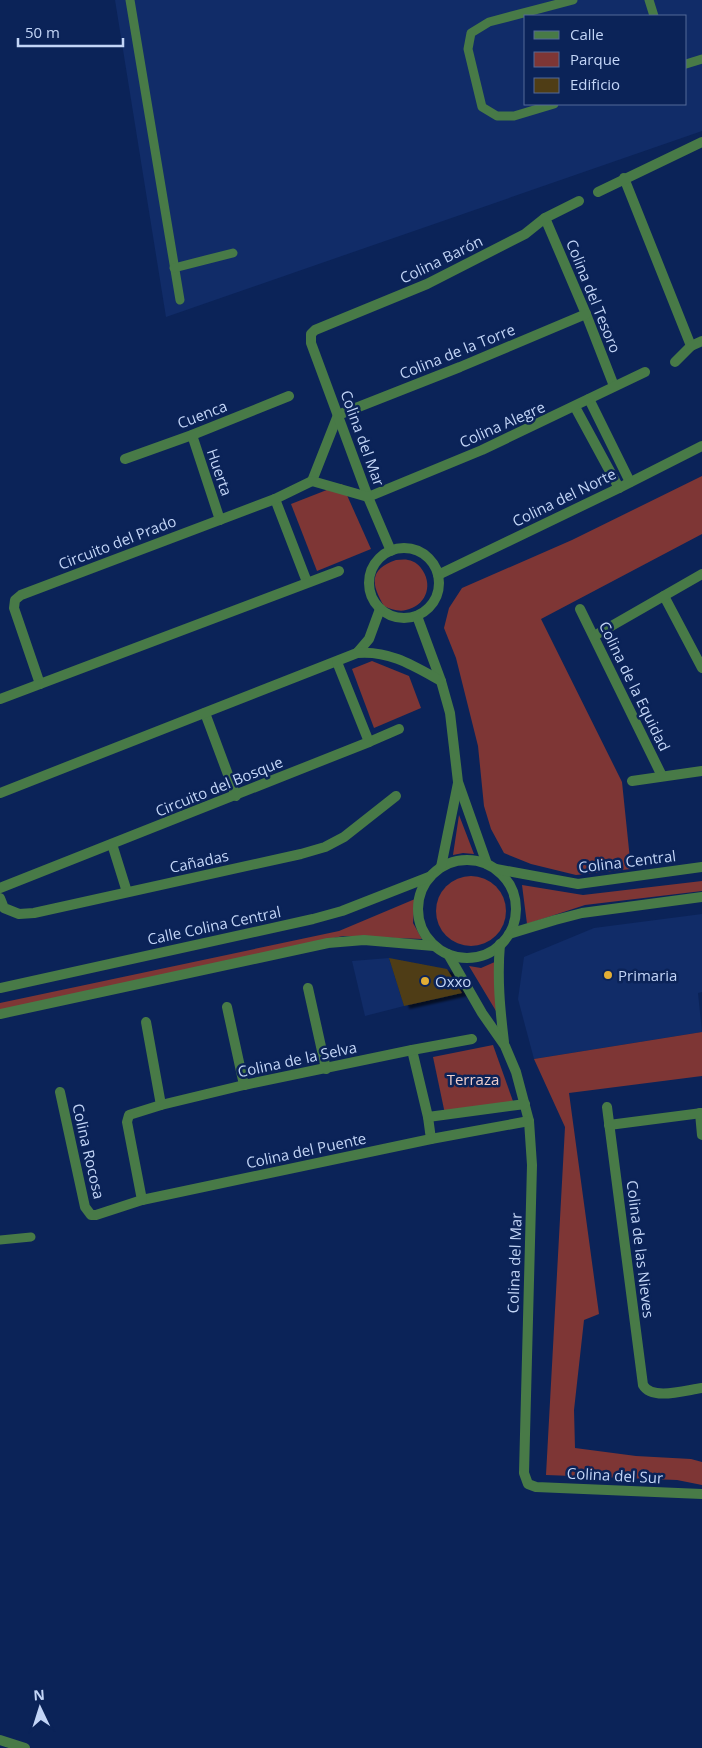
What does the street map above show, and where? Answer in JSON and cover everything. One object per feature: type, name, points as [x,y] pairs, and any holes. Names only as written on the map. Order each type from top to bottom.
[{"type":"street","points":[[598,192],[702,142]]},
{"type":"street","points":[[624,178],[691,346]]},
{"type":"street","name":"Colina Barón","points":[[311,334],[315,330],[427,284],[525,234],[545,218],[579,201]]},
{"type":"street","name":"Colina del Tesoro","points":[[545,218],[614,386]]},
{"type":"street","name":"Colina de la Torre","points":[[338,415],[460,367],[586,314]]},
{"type":"street","name":"Colina del Mar","points":[[311,334],[311,343],[368,496],[391,551]]},
{"type":"street","points":[[674,362],[691,346],[702,341]]},
{"type":"street","name":"Colina Alegre","points":[[368,496],[482,450],[645,372]]},
{"type":"street","name":"Cuenca","points":[[125,459],[192,435],[289,396]]},
{"type":"street","points":[[589,400],[630,482]]},
{"type":"street","points":[[575,407],[619,488]]},
{"type":"street","points":[[338,415],[312,480],[368,496]]},
{"type":"street","name":"Huerta","points":[[192,435],[220,520]]},
{"type":"street","name":"Colina del Norte","points":[[438,575],[702,446]]},
{"type":"street","name":"Circuito del Prado","points":[[40,684],[14,608],[15,600],[21,595],[275,499],[312,480]]},
{"type":"street","points":[[275,499],[307,582]]},
{"type":"street","points":[[410,549],[420,552],[428,558],[438,575],[439,585],[435,599],[426,611],[417,616],[397,618],[388,615],[373,601],[369,592],[369,577],[375,563],[391,551],[410,549]]},
{"type":"street","points":[[0,699],[339,571]]},
{"type":"street","points":[[594,636],[702,574]]},
{"type":"street","points":[[664,596],[702,668]]},
{"type":"street","points":[[357,653],[369,640],[380,609]]},
{"type":"street","name":"Colina de la Equidad","points":[[580,609],[662,776]]},
{"type":"street","points":[[417,616],[441,681],[450,713],[458,782],[491,867]]},
{"type":"street","points":[[0,793],[357,653],[372,652],[390,656],[411,664],[441,681]]},
{"type":"street","points":[[337,662],[369,742]]},
{"type":"street","points":[[205,712],[236,796]]},
{"type":"street","name":"Circuito del Bosque","points":[[0,888],[236,796],[400,729]]},
{"type":"street","points":[[632,780],[702,771]]},
{"type":"street","points":[[441,867],[458,782]]},
{"type":"street","name":"Cañadas","points":[[0,898],[4,908],[19,914],[34,913],[301,854],[325,847],[344,837],[396,796]]},
{"type":"street","points":[[112,844],[127,892]]},
{"type":"street","points":[[471,860],[491,867],[506,880],[513,892],[516,906],[514,921],[509,934],[500,944],[485,954],[467,958],[448,954],[434,946],[424,934],[418,920],[421,890],[429,877],[441,867],[456,861],[471,860]]},
{"type":"street","name":"Colina Central","points":[[491,867],[578,884],[702,867]]},
{"type":"street","name":"Calle Colina Central","points":[[0,988],[313,919],[342,911],[429,877]]},
{"type":"street","points":[[509,934],[582,913],[702,897]]},
{"type":"street","points":[[0,1014],[328,943],[364,940],[434,946]]},
{"type":"street","name":"Colina del Mar","points":[[500,944],[498,965],[499,1000],[505,1046]]},
{"type":"street","name":"Colina del Mar","points":[[448,954],[482,1013],[505,1046],[516,1072],[529,1120],[532,1166],[524,1473],[528,1484]]},
{"type":"street","points":[[308,988],[326,1069]]},
{"type":"street","points":[[227,1007],[244,1085]]},
{"type":"street","points":[[146,1022],[161,1105]]},
{"type":"street","name":"Colina de la Selva","points":[[142,1200],[127,1122],[129,1116],[161,1105],[244,1085],[472,1039]]},
{"type":"street","points":[[412,1050],[431,1138]]},
{"type":"street","name":"Colina Rocosa","points":[[60,1092],[85,1207],[91,1214]]},
{"type":"street","points":[[428,1118],[525,1104]]},
{"type":"street","name":"Colina de las Nieves","points":[[607,1107],[643,1385],[650,1392],[661,1394],[702,1388]]},
{"type":"street","points":[[609,1125],[701,1113],[702,1135]]},
{"type":"street","name":"Colina del Puente","points":[[91,1214],[96,1215],[142,1200],[431,1138],[529,1120]]},
{"type":"street","name":"Colina del Sur","points":[[528,1484],[536,1487],[702,1494]]},
{"type":"street","points":[[0,1740],[25,1748]]},
{"type":"lane","points":[[130,0],[180,300]]},
{"type":"lane","points":[[551,105],[514,116],[497,116],[482,107],[468,49],[471,32],[489,22],[574,0]]},
{"type":"lane","points":[[649,0],[654,15]]},
{"type":"lane","points":[[687,64],[702,59]]},
{"type":"lane","points":[[174,268],[233,253]]},
{"type":"lane","points":[[0,1240],[31,1237]]},
{"type":"shaded area","points":[[115,0],[702,0],[702,131],[166,317]]},
{"type":"shaded area","name":"Primaria","points":[[702,914],[702,992],[698,993],[702,1032],[534,1059],[518,999],[524,957],[594,928]]},
{"type":"shaded area","points":[[389,958],[404,1006],[365,1016],[352,961]]},
{"type":"green space","points":[[702,476],[702,534],[541,619],[622,782],[631,869],[576,875],[531,864],[504,853],[491,829],[484,806],[478,746],[456,658],[444,628],[449,608],[462,588],[572,540]]},
{"type":"green space","points":[[342,484],[371,549],[317,571],[291,504]]},
{"type":"green space","points":[[396,560],[413,561],[423,571],[427,583],[427,589],[422,600],[413,608],[403,611],[384,606],[375,584],[375,578],[381,568]]},
{"type":"green space","points":[[372,661],[409,676],[421,708],[374,728],[352,669]]},
{"type":"green space","points":[[459,815],[474,854],[463,853],[453,855]]},
{"type":"green space","points":[[478,876],[491,882],[500,891],[504,897],[506,911],[504,925],[496,936],[485,944],[464,946],[457,944],[446,936],[438,925],[436,904],[438,897],[446,886],[457,878]]},
{"type":"green space","points":[[702,881],[702,891],[585,905],[527,924],[522,885],[583,895]]},
{"type":"green space","points":[[415,899],[413,923],[422,939],[343,936],[0,1011],[0,1003],[339,931]]},
{"type":"green space","points":[[497,961],[496,1011],[469,966],[481,968]]},
{"type":"green space","points":[[702,1032],[702,1076],[569,1093],[599,1314],[584,1320],[574,1410],[575,1448],[636,1456],[691,1459],[702,1462],[702,1485],[677,1480],[546,1475],[565,1127],[534,1059]]},
{"type":"green space","name":"Terraza","points":[[493,1045],[514,1104],[445,1114],[433,1057]]},
{"type":"building","name":"Oxxo","points":[[389,958],[447,969],[462,993],[404,1006]]},
{"type":"place","name":"Primaria","points":[[608,975]]},
{"type":"place","name":"Oxxo","points":[[425,981]]}]
